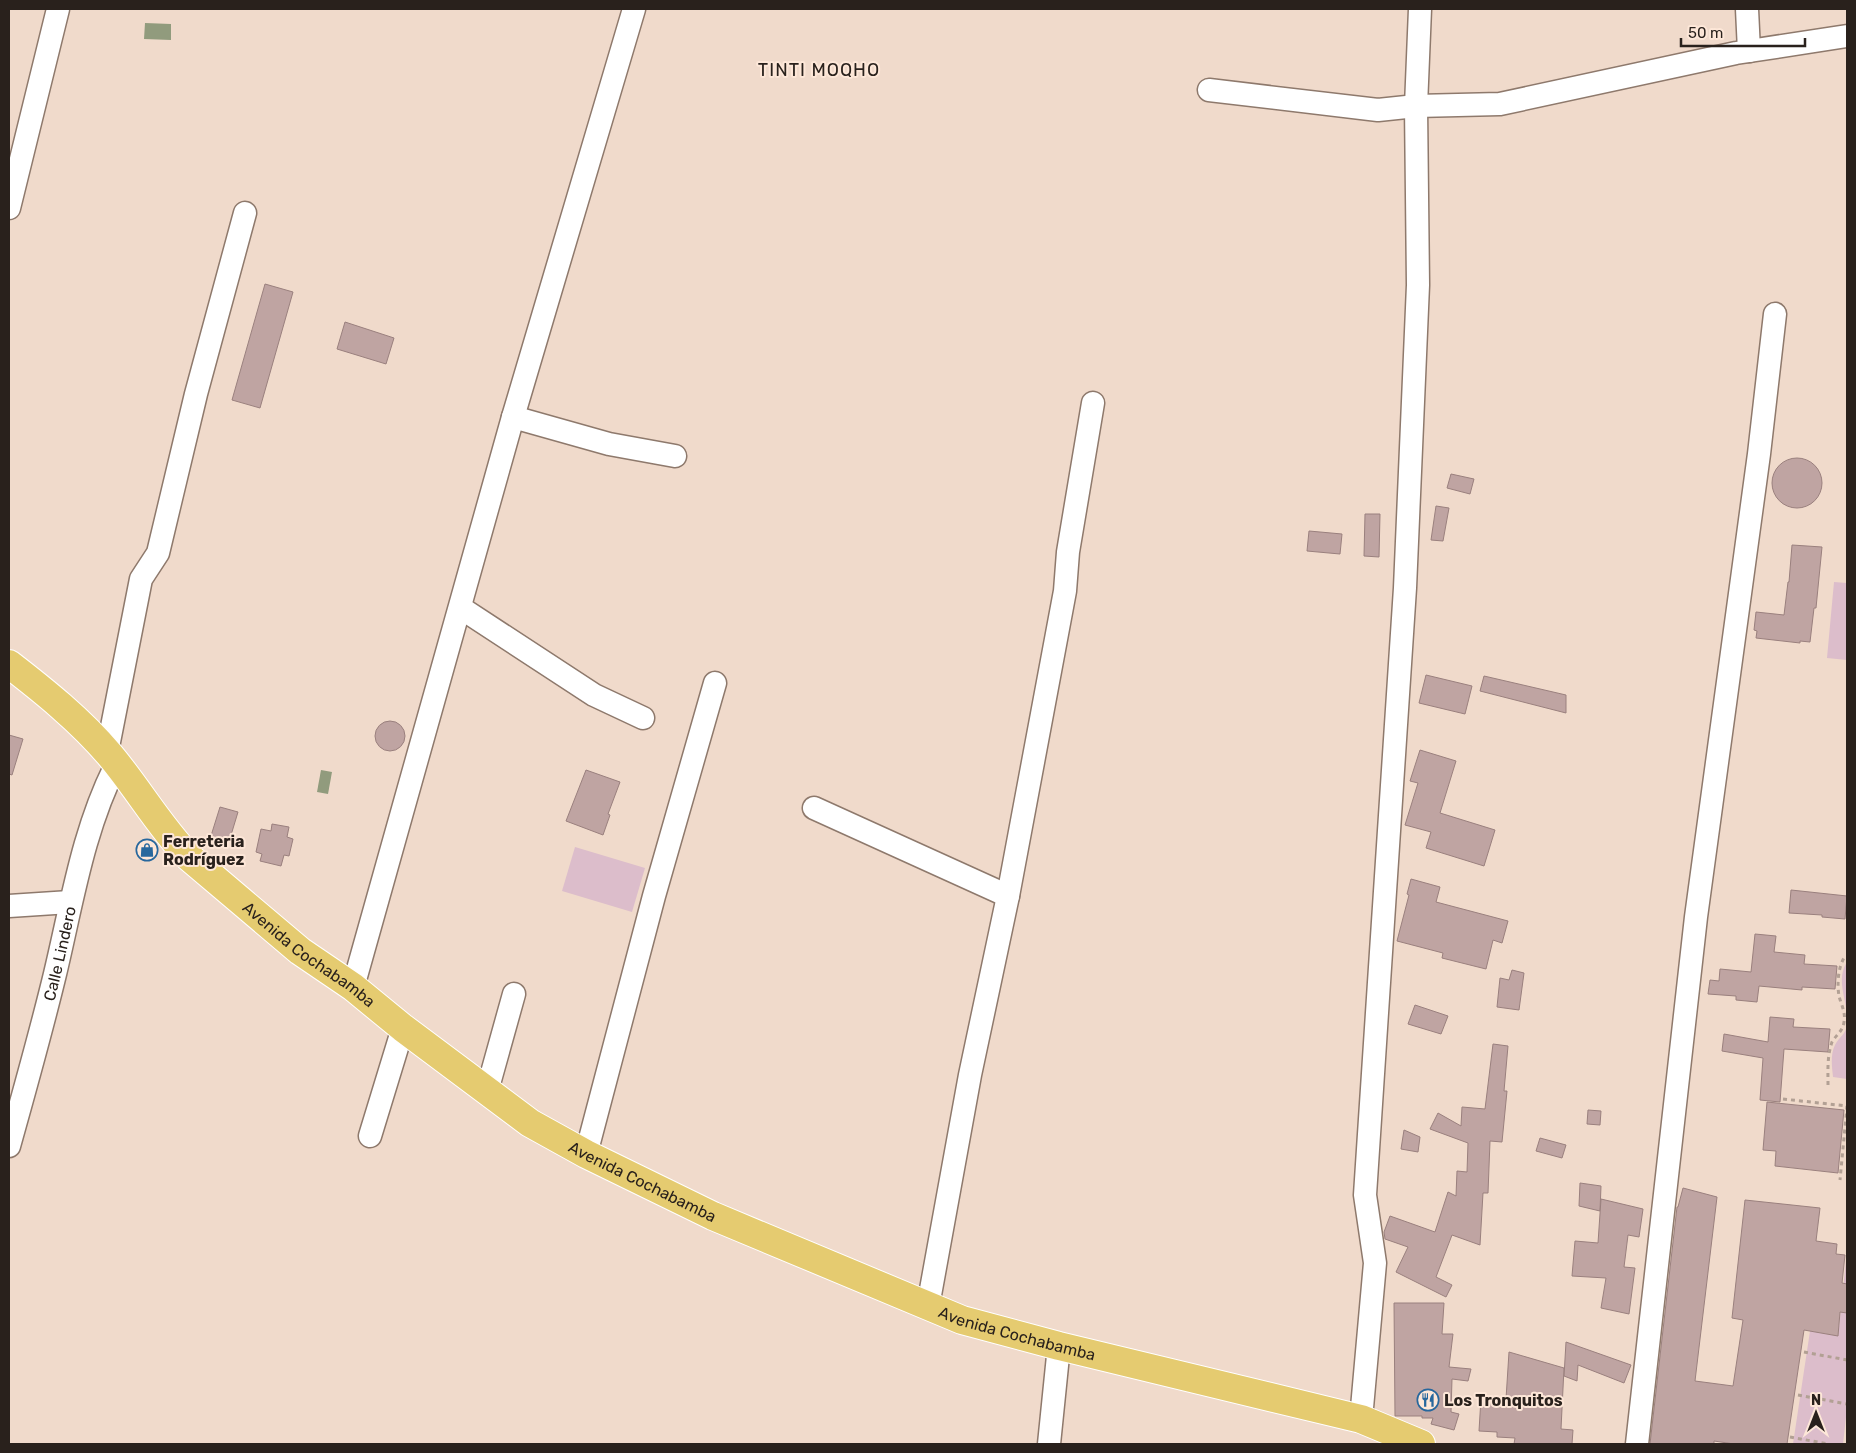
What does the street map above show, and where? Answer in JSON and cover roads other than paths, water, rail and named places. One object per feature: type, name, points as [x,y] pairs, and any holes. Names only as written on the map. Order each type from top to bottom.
[{"type":"main road","name":"Avenida Cochabamba","points":[[9,664],[47,693],[112,758],[175,843],[189,857],[300,951],[352,988],[402,1028],[530,1123],[586,1154],[713,1216],[962,1320],[1059,1346],[1361,1419],[1421,1444]]},
{"type":"street","points":[[9,208],[58,9]]},
{"type":"street","points":[[352,988],[461,608],[513,417],[634,9]]},
{"type":"street","points":[[1361,1419],[1375,1263],[1365,1195],[1405,588],[1418,285],[1416,106],[1420,9]]},
{"type":"street","points":[[1747,9],[1748,51]]},
{"type":"street","points":[[1209,90],[1378,110],[1416,106],[1500,104],[1748,51],[1847,36]]},
{"type":"street","name":"Calle Lindero","points":[[9,1146],[55,973],[70,902],[112,758],[141,579],[158,553],[196,394],[245,213]]},
{"type":"street","points":[[1637,1444],[1696,917],[1758,464],[1775,314]]},
{"type":"street","points":[[928,1306],[970,1075],[1008,896],[1065,591],[1068,552],[1093,404]]},
{"type":"street","points":[[513,417],[609,444],[675,456]]},
{"type":"street","points":[[461,608],[594,695],[644,718]]},
{"type":"street","points":[[586,1154],[654,896],[715,683]]},
{"type":"street","points":[[814,808],[1008,896]]},
{"type":"street","points":[[9,906],[70,902]]},
{"type":"street","points":[[487,1090],[514,994]]},
{"type":"street","points":[[370,1136],[402,1028]]},
{"type":"street","points":[[1049,1444],[1059,1346]]},
{"type":"place","name":"Ferreteria Rodríguez","points":[[147,850]]},
{"type":"place","name":"Los Tronquitos","points":[[1428,1400]]},
{"type":"district","name":"TINTI MOQHO","points":[[819,70]]}]
